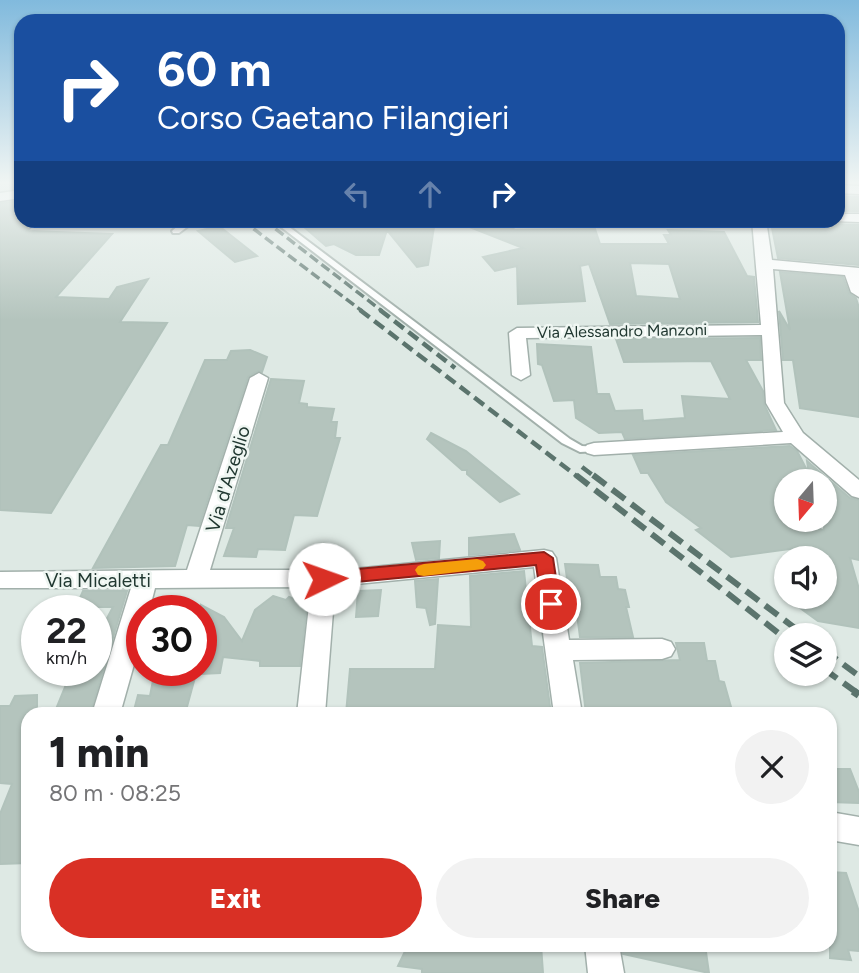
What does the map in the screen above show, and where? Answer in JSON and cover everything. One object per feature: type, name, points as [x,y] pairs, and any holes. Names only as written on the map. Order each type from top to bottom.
[{"type":"street","points":[[761,229],[775,403],[796,437],[859,491]]},
{"type":"street","points":[[765,264],[855,272],[859,292]]},
{"type":"street","name":"Via Alessandro Manzoni","points":[[521,375],[517,333],[769,330]]},
{"type":"street","name":"Via d'Azeglio","points":[[196,579],[259,378]]},
{"type":"street","points":[[594,449],[796,437]]},
{"type":"street","name":"Via Micaletti","points":[[0,580],[324,579],[544,558],[558,650]]},
{"type":"street","points":[[108,707],[146,579]]},
{"type":"street","points":[[312,707],[324,579]]},
{"type":"street","points":[[567,707],[558,650],[662,649]]},
{"type":"street","points":[[837,827],[859,831]]},
{"type":"street","points":[[603,952],[606,973]]},
{"type":"lane","points":[[287,229],[566,441],[580,449],[594,449]]},
{"type":"building","points":[[0,229],[112,234],[56,297],[109,299],[117,287],[148,279],[120,322],[167,323],[51,513],[0,510]]},
{"type":"building","points":[[223,229],[257,256],[235,262],[198,231]]},
{"type":"building","points":[[307,229],[434,229],[428,265],[417,267],[387,230],[379,255],[356,255],[334,244],[326,246]]},
{"type":"building","points":[[476,229],[595,229],[600,244],[669,244],[664,235],[671,235],[668,230],[724,232],[747,276],[754,277],[758,322],[610,324],[589,264],[580,266],[585,301],[518,304],[517,266],[495,271],[483,257],[523,248]],"holes":[[[630,263],[669,264],[680,299],[636,296]]]},
{"type":"building","points":[[772,229],[859,229],[859,265],[778,258]]},
{"type":"building","points":[[780,272],[843,277],[849,293],[856,298],[859,308],[859,417],[800,408],[793,360],[783,360],[779,311],[790,330]]},
{"type":"building","points":[[760,338],[761,360],[746,360],[763,391],[764,404],[776,430],[625,439],[622,432],[599,433],[576,418],[574,400],[554,401],[542,365],[538,364],[537,344],[591,347],[597,394],[609,394],[615,411],[642,410],[643,421],[685,418],[682,396],[730,399],[711,361],[624,362],[616,339]]},
{"type":"building","points":[[250,350],[267,357],[262,372],[258,371],[248,377],[199,526],[187,525],[175,566],[93,568],[161,445],[168,445],[205,360],[227,360],[231,351]]},
{"type":"building","points":[[271,379],[304,381],[299,403],[307,404],[307,407],[334,409],[331,422],[337,422],[335,438],[340,438],[317,516],[294,515],[285,550],[258,549],[256,557],[224,556],[234,528],[226,528]]},
{"type":"building","points":[[431,433],[466,451],[519,494],[500,502],[467,474],[467,470],[462,470],[427,439]]},
{"type":"building","points":[[790,446],[797,451],[806,469],[774,469],[774,532],[837,532],[837,487],[850,498],[859,500],[859,560],[850,558],[859,589],[859,628],[818,621],[802,609],[837,609],[837,546],[774,546],[774,551],[731,557],[696,530],[701,528],[666,502],[648,473],[641,473],[633,455]]},
{"type":"building","points":[[807,461],[816,469],[808,469]]},
{"type":"building","points":[[514,534],[520,550],[469,555],[469,538]]},
{"type":"building","points":[[440,541],[439,558],[416,560],[412,543]]},
{"type":"building","points":[[565,564],[598,565],[600,577],[616,577],[618,589],[625,590],[633,637],[580,637],[576,607],[571,607]]},
{"type":"building","points":[[524,571],[532,646],[542,647],[550,707],[347,707],[350,669],[435,669],[438,625],[471,627],[470,576]]},
{"type":"building","points":[[438,579],[435,624],[430,625],[426,608],[417,607],[415,581]]},
{"type":"building","points":[[381,590],[378,616],[356,617],[358,591]]},
{"type":"building","points":[[83,591],[127,591],[112,641],[112,595],[81,595]]},
{"type":"building","points":[[273,596],[286,600],[289,597],[307,604],[300,666],[260,666],[260,661],[223,657],[220,673],[217,673],[217,613],[224,617],[242,641],[255,610]]},
{"type":"building","points":[[676,643],[704,643],[707,661],[715,661],[719,681],[724,682],[731,707],[585,707],[580,663],[680,660]]},
{"type":"building","points":[[65,686],[98,686],[92,707],[57,707]]},
{"type":"building","points":[[152,686],[193,686],[187,707],[135,707],[138,695],[150,696]]},
{"type":"building","points":[[37,695],[37,707],[21,707],[21,863],[0,864],[0,814],[12,784],[0,783],[0,706],[10,706],[15,696]]},
{"type":"building","points":[[837,769],[850,769],[859,792],[859,803],[837,802]]},
{"type":"building","points":[[837,872],[846,873],[859,912],[859,951],[848,950],[851,960],[830,958],[830,952],[837,952]]},
{"type":"building","points":[[405,952],[542,952],[543,973],[422,973],[422,969],[398,966]]},
{"type":"building","points":[[706,952],[709,973],[623,954]]},
{"type":"railway","points":[[254,229],[362,311]]},
{"type":"railway","points":[[276,229],[382,311]]},
{"type":"railway","points":[[360,310],[578,477]]},
{"type":"railway","points":[[380,310],[455,368]]},
{"type":"railway","points":[[582,467],[595,477]]},
{"type":"railway","points":[[576,475],[774,630]]},
{"type":"railway","points":[[593,475],[788,623]]},
{"type":"railway","points":[[837,660],[859,676]]},
{"type":"railway","points":[[837,678],[856,692]]},
{"type":"railway","points":[[853,691],[859,695]]},
{"type":"slow traffic","points":[[424,570],[477,565]]},
{"type":"route","points":[[324,579],[544,558],[551,604]]}]
